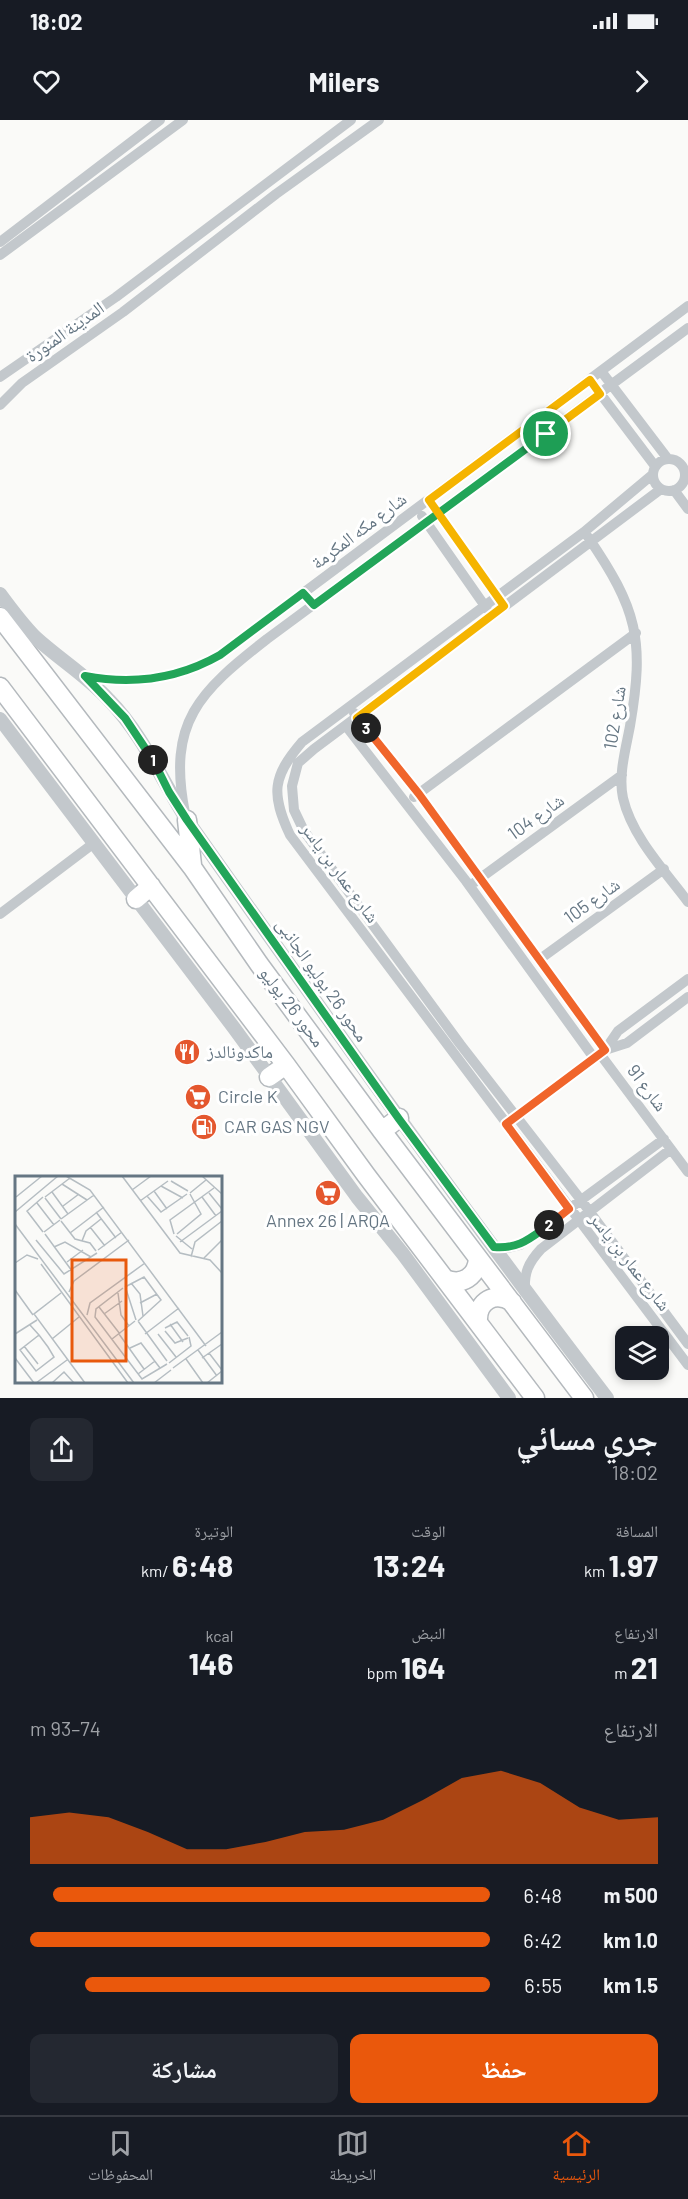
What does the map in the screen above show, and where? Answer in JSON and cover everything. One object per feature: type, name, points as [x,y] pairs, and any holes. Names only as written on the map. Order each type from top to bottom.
[{"type":"highway","name":"محور 26 يوليو","points":[[0,617],[192,867],[259,964],[381,1131],[478,1258],[519,1297],[584,1398]]},
{"type":"highway","points":[[0,687],[535,1398]]},
{"type":"highway","points":[[187,820],[192,867]]},
{"type":"highway","points":[[136,899],[151,886]]},
{"type":"highway","points":[[269,1077],[286,1065]]},
{"type":"highway","points":[[381,1131],[399,1119]]},
{"type":"highway","points":[[445,1279],[459,1282],[471,1277],[476,1271],[478,1258]]},
{"type":"highway","points":[[478,1321],[479,1309],[488,1299],[519,1297]]},
{"type":"street","points":[[0,242],[160,120]]},
{"type":"street","points":[[0,254],[183,120]]},
{"type":"street","points":[[0,377],[114,299],[351,120]]},
{"type":"street","name":"المدينة المنورة","points":[[0,405],[22,383],[123,312],[276,194],[379,120]]},
{"type":"street","points":[[268,183],[276,194]]},
{"type":"street","points":[[114,299],[123,312]]},
{"type":"street","name":"شارع مكه المكرمة","points":[[85,676],[130,681],[171,676],[208,662],[601,371],[686,312]]},
{"type":"street","name":"شارع مكه المكرمة","points":[[187,820],[179,769],[181,745],[188,723],[214,683],[263,642],[688,328]]},
{"type":"street","points":[[590,380],[654,471],[655,484],[662,489],[679,488],[686,478],[679,463],[668,459],[601,371]]},
{"type":"street","points":[[679,463],[688,456]]},
{"type":"street","points":[[654,471],[662,461],[668,459]]},
{"type":"street","name":"شارع عمار بن ياسر","points":[[654,471],[584,532],[302,742],[286,761],[277,785],[279,812],[290,835],[375,949],[455,1047],[516,1116],[688,1344]]},
{"type":"street","name":"شارع عمار بن ياسر","points":[[660,1326],[506,1124],[385,942],[304,831],[294,810],[292,786],[298,763],[314,749],[662,489]]},
{"type":"street","points":[[674,490],[688,509]]},
{"type":"street","points":[[429,500],[504,606]]},
{"type":"street","points":[[417,509],[492,615]]},
{"type":"street","name":"شارع 102","points":[[584,532],[622,593],[631,613],[636,633],[637,689],[622,775],[623,798],[628,816],[688,902]]},
{"type":"street","points":[[360,550],[370,563]]},
{"type":"street","points":[[341,565],[351,577]]},
{"type":"street","points":[[303,593],[314,605]]},
{"type":"street","name":"محور 26 يوليو الجانبى","points":[[0,594],[35,636],[85,676],[111,701],[138,735],[187,820],[399,1119],[494,1247],[519,1297],[607,1398]]},
{"type":"street","points":[[254,630],[263,642]]},
{"type":"street","points":[[407,803],[636,633]]},
{"type":"street","points":[[349,707],[419,794],[540,959],[600,1054]]},
{"type":"street","points":[[0,719],[357,1197],[404,1254],[509,1398]]},
{"type":"street","points":[[346,726],[600,1054]]},
{"type":"street","name":"شارع 104","points":[[469,886],[622,775]]},
{"type":"street","points":[[0,914],[94,843]]},
{"type":"street","points":[[304,853],[315,846]]},
{"type":"street","name":"شارع 105","points":[[540,959],[664,869]]},
{"type":"street","points":[[375,949],[385,942]]},
{"type":"street","points":[[600,1054],[618,1031],[688,979]]},
{"type":"street","points":[[506,1124],[600,1054],[627,1043],[688,997]]},
{"type":"street","name":"شارع 91","points":[[600,1054],[688,1172]]},
{"type":"street","points":[[494,1247],[508,1248],[520,1245],[664,1139]]},
{"type":"street","points":[[519,1297],[530,1260],[541,1249],[671,1149]]},
{"type":"street","points":[[666,1326],[672,1322]]},
{"type":"street","name":"شارع عمار بن ياسر","points":[[669,1339],[688,1365]]},
{"type":"place","name":"ماكدونالدز","points":[[187,1052]]},
{"type":"place","name":"Circle K","points":[[198,1097]]},
{"type":"place","name":"CAR GAS NGV","points":[[204,1127]]},
{"type":"place","name":"Annex 26 | ARQA","points":[[328,1193]]},
{"type":"route","points":[[546,434],[438,513],[426,522],[404,538],[314,605],[303,593],[208,662],[171,676],[145,680],[130,681],[85,676],[111,701],[138,735],[187,820],[399,1119],[494,1247],[508,1248],[520,1245],[569,1209],[506,1124],[605,1050],[419,794],[357,718],[504,606],[496,596],[467,555],[438,513],[429,500],[590,380],[600,394],[546,434]]}]
